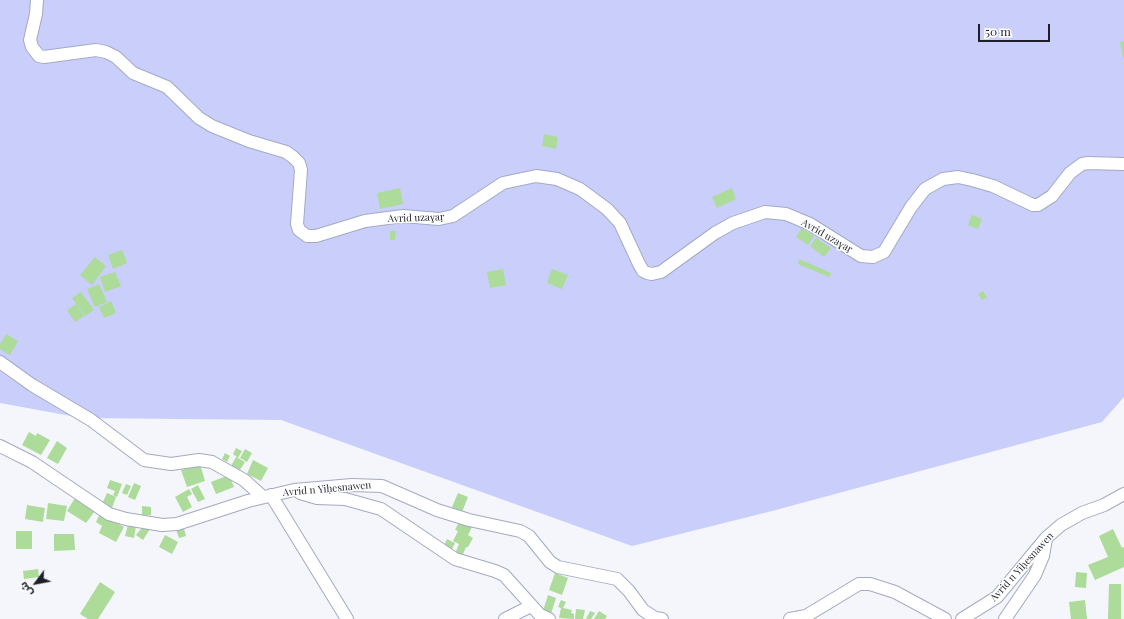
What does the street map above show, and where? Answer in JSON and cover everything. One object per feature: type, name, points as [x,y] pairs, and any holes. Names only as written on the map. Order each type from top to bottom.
[{"type":"street","name":"Avrid uzaɣaṛ","points":[[37,0],[36,14],[30,40],[32,47],[39,56],[44,57],[89,50],[106,52],[116,57],[134,73],[167,87],[199,118],[212,126],[286,152],[293,157],[301,170],[297,224],[299,230],[307,236],[316,236],[365,221],[403,216],[438,219],[453,216],[503,183],[536,176],[557,179],[580,189],[607,209],[620,223],[639,264],[643,271],[647,273],[652,274],[661,272],[715,233],[733,223],[765,212],[786,214],[810,224],[861,256],[873,257],[884,252],[925,189],[943,179],[958,177],[972,180],[993,186],[1038,205],[1052,196],[1070,173],[1082,164],[1088,162],[1124,164]]},
{"type":"street","points":[[0,362],[32,384],[91,420],[144,460],[172,464],[199,460],[212,462],[244,480],[267,496],[347,619]]},
{"type":"street","name":"Avrid n Yiḥesnawen","points":[[0,446],[32,462],[104,510],[126,519],[162,525],[177,524],[267,496],[294,490],[352,485],[382,486],[437,510],[469,520],[520,531],[529,536],[550,562],[558,567],[617,579],[629,591],[643,610],[655,618],[662,619]]},
{"type":"street","points":[[294,490],[317,498],[345,498],[381,509],[454,559],[504,575],[540,615],[549,619]]},
{"type":"street","name":"Avrid n Yiḥesnawen","points":[[962,619],[997,597],[1016,577],[1046,538],[1061,525],[1124,494]]},
{"type":"street","points":[[1005,619],[1035,575],[1043,556],[1046,538]]},
{"type":"street","points":[[790,619],[806,616],[859,584],[870,584],[895,592],[945,619]]},
{"type":"street","points":[[505,619],[532,606]]},
{"type":"shaded area","points":[[0,0],[1124,0],[1124,397],[1102,422],[772,511],[632,546],[281,420],[82,418],[0,403]]},
{"type":"building","points":[[1124,41],[1124,58],[1123,58],[1120,42]]},
{"type":"building","points":[[544,134],[558,137],[556,149],[542,146]]},
{"type":"building","points":[[400,188],[403,204],[380,209],[377,193]]},
{"type":"building","points":[[732,188],[736,199],[717,208],[712,197]]},
{"type":"building","points":[[972,215],[982,219],[978,229],[968,225]]},
{"type":"building","points":[[802,228],[814,236],[808,245],[796,237]]},
{"type":"building","points":[[390,231],[396,231],[395,240],[390,240]]},
{"type":"building","points":[[816,238],[831,248],[824,257],[810,246]]},
{"type":"building","points":[[122,250],[127,263],[113,269],[108,255]]},
{"type":"building","points":[[95,257],[106,266],[92,285],[80,275]]},
{"type":"building","points":[[799,259],[831,273],[829,277],[798,264]]},
{"type":"building","points":[[503,269],[506,285],[490,288],[487,272]]},
{"type":"building","points":[[552,269],[568,275],[562,289],[547,283]]},
{"type":"building","points":[[115,272],[121,286],[105,292],[100,277]]},
{"type":"building","points":[[99,284],[107,302],[95,307],[87,289]]},
{"type":"building","points":[[983,291],[987,298],[982,300],[978,294]]},
{"type":"building","points":[[81,292],[94,310],[85,316],[72,298]]},
{"type":"building","points":[[111,301],[116,313],[104,318],[99,307]]},
{"type":"building","points":[[76,304],[84,316],[75,322],[67,310]]},
{"type":"building","points":[[6,334],[18,341],[10,355],[0,349],[0,344]]},
{"type":"building","points":[[29,432],[36,436],[37,433],[50,440],[41,455],[22,445]]},
{"type":"building","points":[[57,441],[67,448],[58,464],[47,458]]},
{"type":"building","points":[[236,448],[242,451],[238,458],[233,454]]},
{"type":"building","points":[[245,449],[252,453],[247,462],[240,458]]},
{"type":"building","points":[[225,453],[230,456],[227,462],[222,459]]},
{"type":"building","points":[[236,457],[245,462],[240,470],[231,466]]},
{"type":"building","points":[[253,460],[268,468],[261,481],[247,474]]},
{"type":"building","points":[[200,464],[205,481],[187,487],[181,470]]},
{"type":"building","points":[[229,475],[234,487],[216,494],[211,482]]},
{"type":"building","points":[[110,480],[122,484],[117,497],[113,495],[115,491],[107,488]]},
{"type":"building","points":[[134,483],[141,486],[135,500],[128,497]]},
{"type":"building","points":[[126,484],[131,486],[127,495],[122,493]]},
{"type":"building","points":[[198,485],[205,499],[198,502],[191,489]]},
{"type":"building","points":[[189,489],[192,494],[187,497],[192,507],[183,512],[175,497]]},
{"type":"building","points":[[107,493],[116,497],[112,508],[102,504]]},
{"type":"building","points":[[458,493],[468,497],[462,512],[452,507]]},
{"type":"building","points":[[75,498],[95,511],[86,523],[67,511]]},
{"type":"building","points":[[48,503],[67,506],[64,521],[46,519]]},
{"type":"building","points":[[27,505],[45,508],[43,522],[25,519]]},
{"type":"building","points":[[142,506],[151,507],[151,515],[142,515]]},
{"type":"building","points":[[100,514],[124,527],[116,542],[99,533],[102,526],[96,522]]},
{"type":"building","points":[[459,522],[472,527],[468,535],[473,538],[468,547],[466,547],[461,559],[454,556],[459,544],[453,541],[458,531],[455,530]]},
{"type":"building","points":[[128,525],[136,526],[134,538],[125,536]]},
{"type":"building","points":[[144,525],[150,529],[143,540],[136,535]]},
{"type":"building","points":[[183,525],[186,536],[179,538],[175,527]]},
{"type":"building","points":[[1113,529],[1122,548],[1124,547],[1124,567],[1095,580],[1088,565],[1108,557],[1099,536]]},
{"type":"building","points":[[16,531],[32,531],[32,549],[16,549]]},
{"type":"building","points":[[54,534],[74,534],[75,550],[54,551]]},
{"type":"building","points":[[165,535],[178,542],[172,554],[159,547]]},
{"type":"building","points":[[447,539],[455,543],[450,553],[442,550]]},
{"type":"building","points":[[38,569],[39,577],[24,579],[23,571]]},
{"type":"building","points":[[1076,572],[1087,573],[1086,588],[1075,587]]},
{"type":"building","points":[[555,573],[568,578],[562,595],[549,590]]},
{"type":"building","points":[[100,582],[115,592],[98,619],[88,619],[80,614]]},
{"type":"building","points":[[1109,584],[1121,584],[1121,619],[1108,619]]},
{"type":"building","points":[[548,595],[556,598],[550,617],[542,614]]},
{"type":"building","points":[[561,600],[566,602],[563,608],[572,610],[571,613],[574,614],[574,619],[559,618],[561,608],[558,607]]},
{"type":"building","points":[[1085,600],[1087,619],[1071,619],[1069,602]]},
{"type":"building","points":[[576,609],[585,610],[583,619],[575,619]]},
{"type":"building","points":[[590,611],[595,613],[591,619],[586,619]]},
{"type":"building","points":[[599,611],[607,616],[605,619],[594,619]]}]
